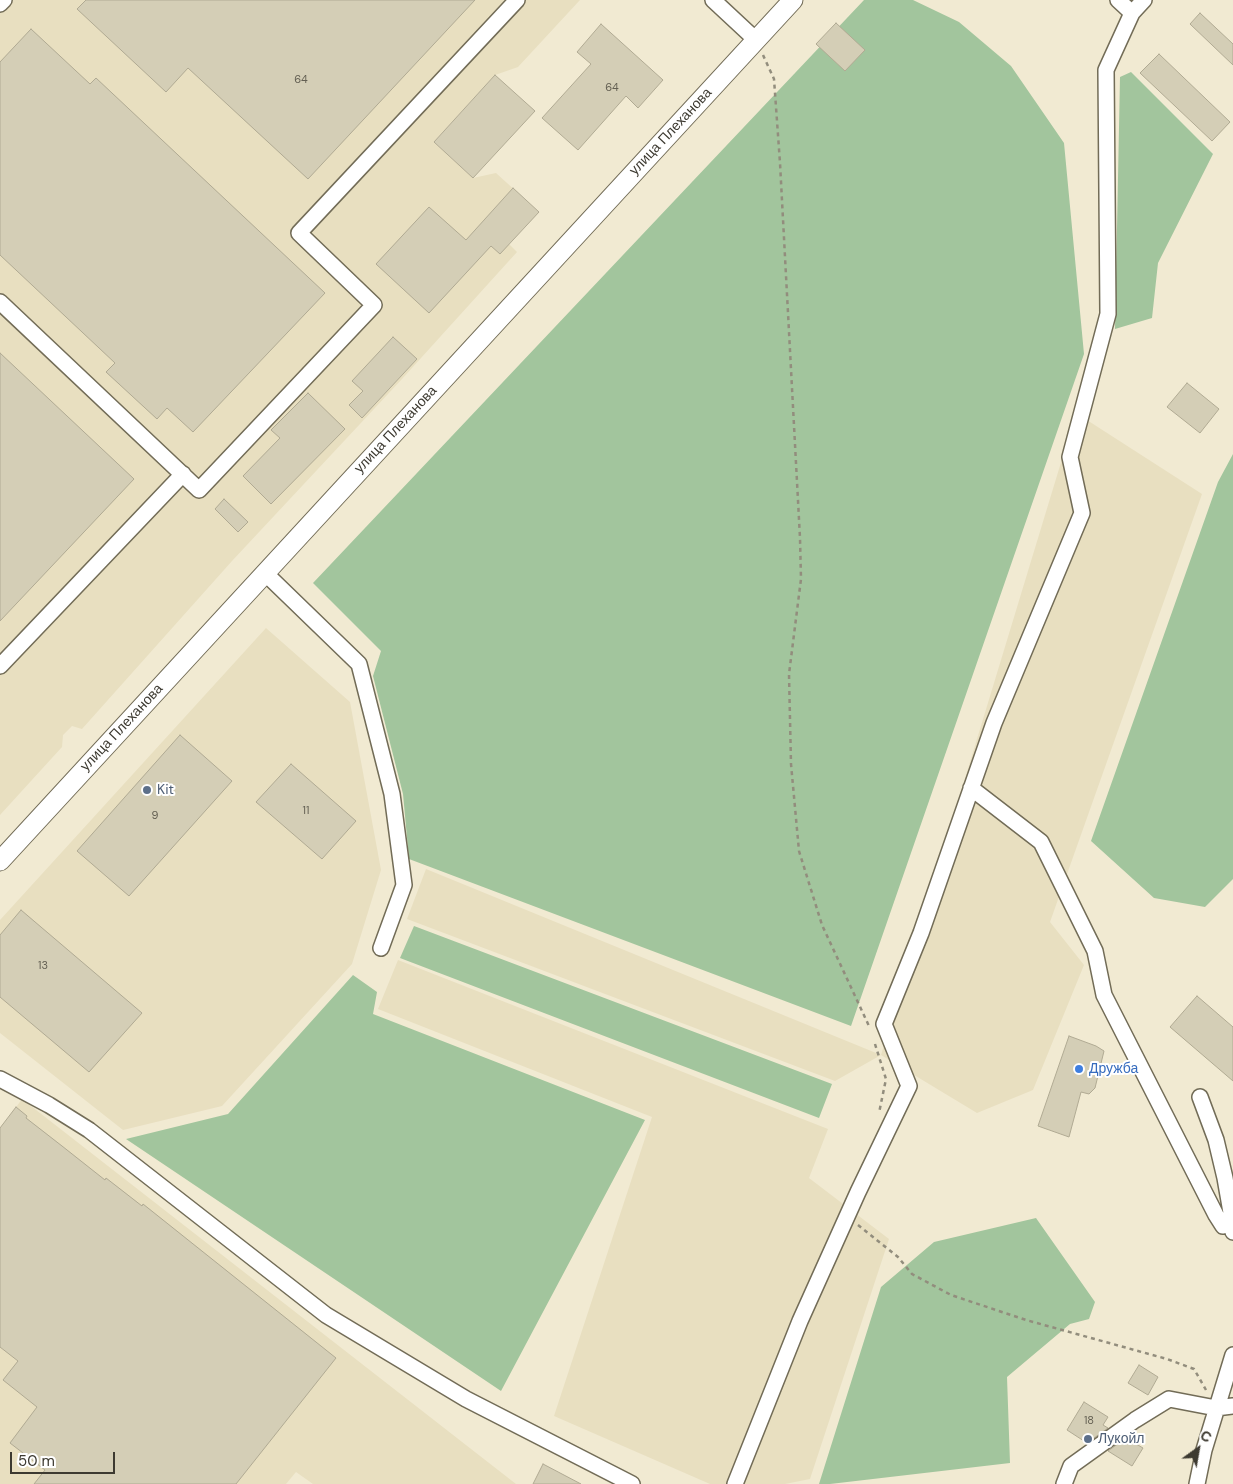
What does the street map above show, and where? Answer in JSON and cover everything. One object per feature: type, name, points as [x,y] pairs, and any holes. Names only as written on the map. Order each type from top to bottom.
[{"type":"main road","name":"улица Плеханова","points":[[0,861],[793,0]]},
{"type":"street","points":[[0,4],[4,0]]},
{"type":"street","points":[[0,302],[200,490],[374,305],[299,233],[517,0]]},
{"type":"street","points":[[713,0],[756,40]]},
{"type":"street","points":[[1118,0],[1132,13]]},
{"type":"street","points":[[735,1484],[800,1322],[848,1214],[909,1086],[884,1024],[921,933],[994,723],[1082,513],[1070,457],[1108,314],[1106,70],[1132,13],[1144,0]]},
{"type":"street","points":[[0,666],[183,474]]},
{"type":"street","points":[[265,573],[359,664],[392,794],[404,885],[381,948]]},
{"type":"street","points":[[971,788],[1041,842],[1095,951],[1104,995],[1216,1214],[1223,1226],[1232,1224]]},
{"type":"street","points":[[0,1079],[89,1130],[326,1315],[466,1399],[632,1484]]},
{"type":"street","points":[[1200,1097],[1216,1140],[1225,1178],[1233,1232]]},
{"type":"street","points":[[1197,1484],[1204,1450],[1233,1355]]},
{"type":"street","points":[[1064,1484],[1071,1466],[1135,1420],[1169,1399],[1216,1408],[1233,1406]]},
{"type":"path","points":[[756,40],[774,79],[781,172],[800,538],[801,578],[789,674],[791,764],[799,851],[822,925],[870,1029]]},
{"type":"path","points":[[873,1037],[886,1079],[879,1116]]},
{"type":"path","points":[[848,1214],[898,1257],[912,1274],[951,1295],[1026,1320],[1194,1369],[1216,1408]]},
{"type":"shaded area","points":[[0,0],[580,0],[518,67],[495,75],[434,142],[473,178],[496,173],[539,212],[509,244],[517,252],[402,379],[232,561],[82,729],[72,726],[63,735],[62,747],[0,815]]},
{"type":"shaded area","points":[[1076,413],[1202,494],[1050,922],[1084,965],[1033,1090],[977,1113],[881,1055]]},
{"type":"shaded area","points":[[266,628],[350,702],[381,870],[352,964],[222,1106],[123,1130],[0,1033],[0,920]]},
{"type":"shaded area","points":[[426,869],[881,1055],[835,1081],[407,919]]},
{"type":"shaded area","points":[[398,960],[828,1129],[809,1178],[889,1239],[810,1479],[785,1484],[710,1484],[554,1416],[652,1117],[378,1009]]},
{"type":"shaded area","points":[[22,1099],[516,1484],[313,1484],[296,1472],[286,1484],[0,1484],[0,1129]]},
{"type":"green space","points":[[864,0],[913,0],[959,22],[1011,66],[1064,143],[1084,354],[851,1026],[409,859],[403,794],[373,676],[381,651],[313,583]]},
{"type":"green space","points":[[1131,72],[1213,154],[1158,263],[1152,318],[1115,329],[1120,77]]},
{"type":"green space","points":[[1233,454],[1233,879],[1205,907],[1154,898],[1091,841],[1218,482]]},
{"type":"green space","points":[[414,926],[832,1084],[819,1118],[400,958]]},
{"type":"green space","points":[[353,975],[377,992],[373,1014],[645,1120],[501,1391],[126,1139],[228,1114]]},
{"type":"green space","points":[[1036,1218],[1095,1302],[1089,1319],[1070,1324],[1007,1377],[1010,1463],[819,1484],[881,1287],[934,1242]]},
{"type":"building","points":[[86,0],[475,0],[308,179],[188,68],[166,92],[77,9]]},
{"type":"building","points":[[1200,13],[1233,44],[1233,65],[1190,24]]},
{"type":"building","points":[[836,23],[865,50],[845,71],[816,44]]},
{"type":"building","points":[[601,24],[663,80],[638,108],[626,96],[578,150],[542,118],[591,64],[577,52]]},
{"type":"building","points":[[31,29],[90,84],[96,78],[325,293],[193,432],[167,408],[157,419],[106,372],[115,363],[0,255],[0,62]]},
{"type":"building","points":[[1159,54],[1230,122],[1212,141],[1140,73]]},
{"type":"building","points":[[495,75],[535,111],[473,178],[434,142]]},
{"type":"building","points":[[513,188],[539,212],[500,254],[491,246],[429,313],[376,264],[429,207],[466,240]]},
{"type":"building","points":[[393,337],[417,359],[362,418],[349,405],[363,391],[352,381]]},
{"type":"building","points":[[0,353],[134,479],[0,621]]},
{"type":"building","points":[[1187,383],[1219,409],[1200,433],[1167,407]]},
{"type":"building","points":[[308,393],[345,429],[271,504],[243,476],[280,438],[271,430]]},
{"type":"building","points":[[224,499],[248,522],[238,532],[215,509]]},
{"type":"building","points":[[180,735],[232,781],[129,896],[77,851]]},
{"type":"building","points":[[291,764],[356,821],[322,859],[256,802]]},
{"type":"building","points":[[21,910],[142,1013],[89,1072],[0,997],[0,935]]},
{"type":"building","points":[[1197,996],[1233,1027],[1233,1081],[1170,1027]]},
{"type":"building","points":[[1069,1036],[1104,1051],[1095,1088],[1089,1094],[1081,1092],[1069,1137],[1038,1126]]},
{"type":"building","points":[[16,1107],[27,1116],[26,1118],[105,1180],[106,1178],[142,1206],[143,1204],[336,1358],[236,1484],[34,1484],[45,1470],[10,1443],[37,1407],[3,1380],[18,1361],[0,1347],[0,1128]]},
{"type":"building","points":[[1139,1365],[1158,1377],[1148,1395],[1128,1383]]},
{"type":"building","points":[[1084,1402],[1108,1417],[1103,1425],[1108,1428],[1087,1443],[1067,1430]]},
{"type":"building","points":[[1126,1438],[1143,1448],[1132,1466],[1108,1451]]},
{"type":"building","points":[[543,1464],[581,1484],[533,1484]]},
{"type":"place","name":"Kit","points":[[147,790]]},
{"type":"place","name":"Дружба","points":[[1079,1069]]},
{"type":"place","name":"Лукойл","points":[[1088,1439]]}]
